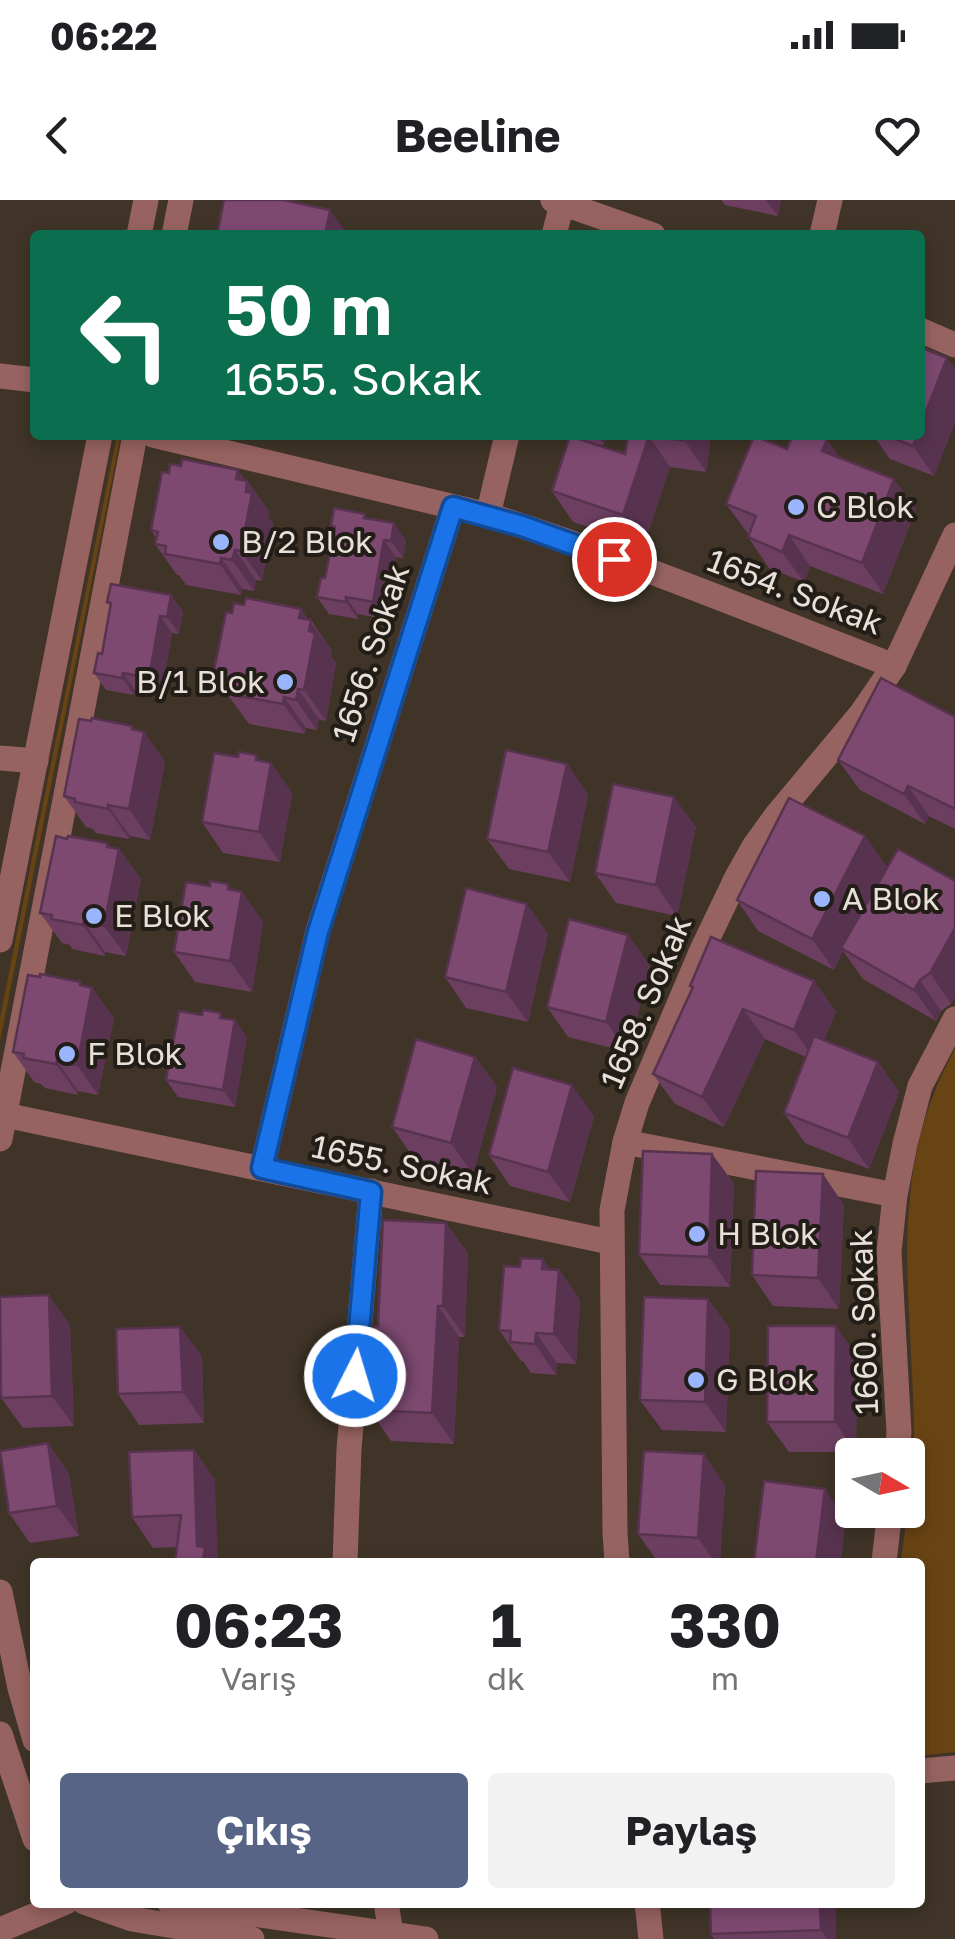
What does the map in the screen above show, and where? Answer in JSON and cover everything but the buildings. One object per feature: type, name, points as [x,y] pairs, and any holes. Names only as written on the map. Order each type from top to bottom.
[{"type":"street","points":[[141,230],[146,200]]},
{"type":"street","points":[[175,230],[181,200]]},
{"type":"street","points":[[823,230],[830,200]]},
{"type":"street","points":[[554,230],[557,202],[639,230]]},
{"type":"street","points":[[925,332],[955,345]]},
{"type":"street","points":[[0,376],[30,379]]},
{"type":"street","points":[[0,940],[99,440]]},
{"type":"street","points":[[2,1122],[134,440]]},
{"type":"street","name":"1654. Sokak","points":[[174,440],[488,515],[675,581],[894,666]]},
{"type":"street","points":[[488,515],[506,440]]},
{"type":"street","name":"1656. Sokak","points":[[262,1168],[318,932],[453,507]]},
{"type":"street","name":"1658. Sokak","points":[[617,1558],[610,1242],[625,1142],[637,1103],[702,950],[746,861],[776,816],[894,666],[955,536]]},
{"type":"street","points":[[0,758],[36,761]]},
{"type":"street","name":"1660. Sokak","points":[[898,1438],[889,1252],[895,1194],[920,1086],[955,1019]]},
{"type":"street","name":"1655. Sokak","points":[[2,1122],[262,1168],[610,1242]]},
{"type":"street","points":[[625,1142],[895,1194]]},
{"type":"street","points":[[344,1558],[349,1449],[371,1192]]},
{"type":"street","points":[[884,1558],[888,1528]]},
{"type":"street","points":[[0,1592],[30,1723]]},
{"type":"street","points":[[0,1734],[30,1824]]},
{"type":"street","points":[[925,1771],[955,1768]]},
{"type":"street","points":[[0,1930],[52,1908]]},
{"type":"street","points":[[101,1908],[132,1919],[252,1939]]},
{"type":"street","points":[[211,1908],[426,1939]]},
{"type":"street","points":[[387,1908],[392,1934]]},
{"type":"street","points":[[648,1908],[651,1939]]},
{"type":"shaded area","points":[[116,440],[120,440],[0,1041],[0,1018]]},
{"type":"shaded area","points":[[955,1049],[955,1752],[925,1755],[925,1558],[902,1558],[906,1528],[925,1528],[925,1438],[914,1438],[908,1291],[910,1193],[918,1145],[933,1097]]},
{"type":"place","name":"C Blok","points":[[796,507]]},
{"type":"place","name":"B/2 Blok","points":[[221,542]]},
{"type":"place","name":"B/1 Blok","points":[[285,682]]},
{"type":"place","name":"A Blok","points":[[822,899]]},
{"type":"place","name":"E Blok","points":[[94,916]]},
{"type":"place","name":"F Blok","points":[[67,1054]]},
{"type":"place","name":"H Blok","points":[[697,1234]]},
{"type":"place","name":"G Blok","points":[[696,1380]]},
{"type":"route","points":[[355,1376],[371,1192],[262,1168],[318,932],[365,780],[453,507],[488,515],[614,559]]}]
